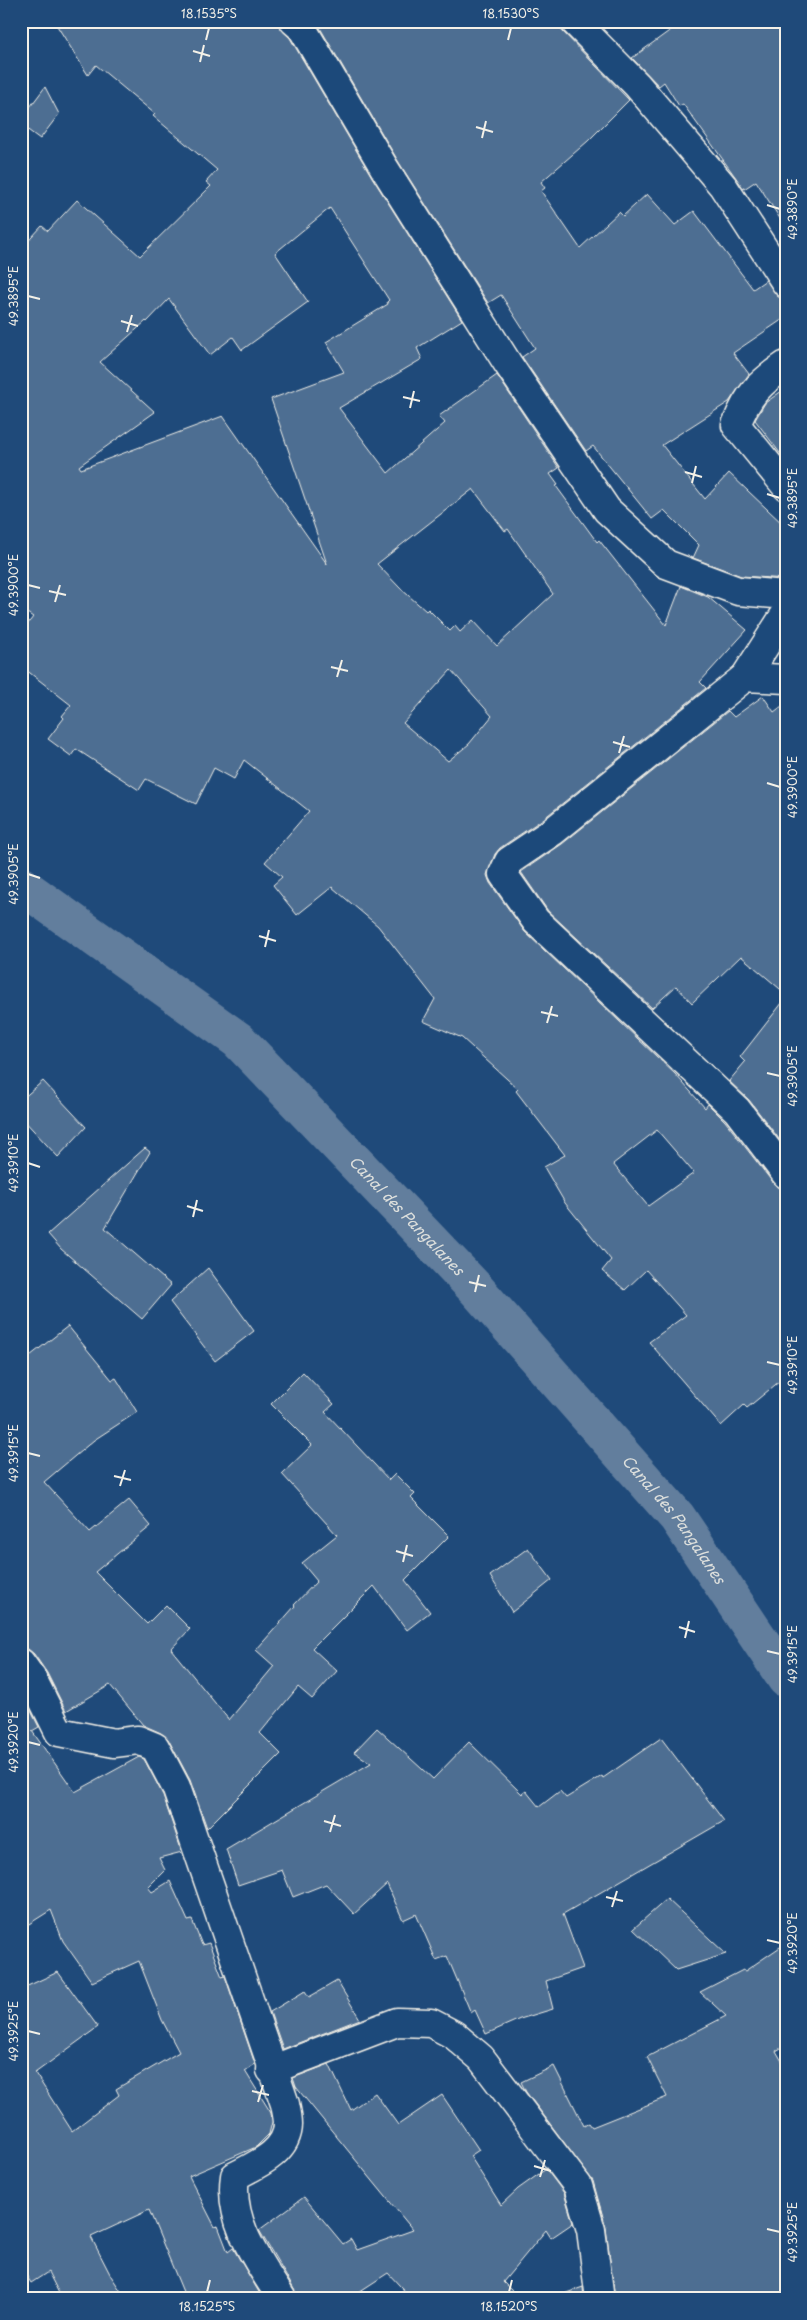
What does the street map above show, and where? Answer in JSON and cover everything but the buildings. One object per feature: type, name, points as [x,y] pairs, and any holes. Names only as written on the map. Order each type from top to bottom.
[{"type":"street","points":[[294,21],[302,28],[385,169],[508,364],[607,510],[666,564],[738,590],[786,595]]},
{"type":"street","points":[[574,21],[637,85],[723,186],[786,283]]},
{"type":"street","points":[[786,365],[768,378],[745,402],[736,425],[786,486]]},
{"type":"street","points":[[786,613],[745,677],[552,832],[509,861],[504,874],[536,921],[737,1110],[786,1174]]},
{"type":"street","points":[[745,677],[786,679]]},
{"type":"street","points":[[21,1663],[33,1680],[59,1732],[114,1743],[138,1740],[155,1747],[176,1787],[284,2104],[288,2125],[282,2144],[268,2158],[235,2176],[232,2193],[236,2212],[248,2245],[282,2299]]},
{"type":"street","points":[[271,2070],[397,2022],[431,2023],[454,2035],[481,2058],[578,2186],[591,2230],[600,2299]]},
{"type":"waterway","name":"Canal des Pangalanes","points":[[21,885],[238,1040],[476,1289],[677,1517],[786,1679]]}]
